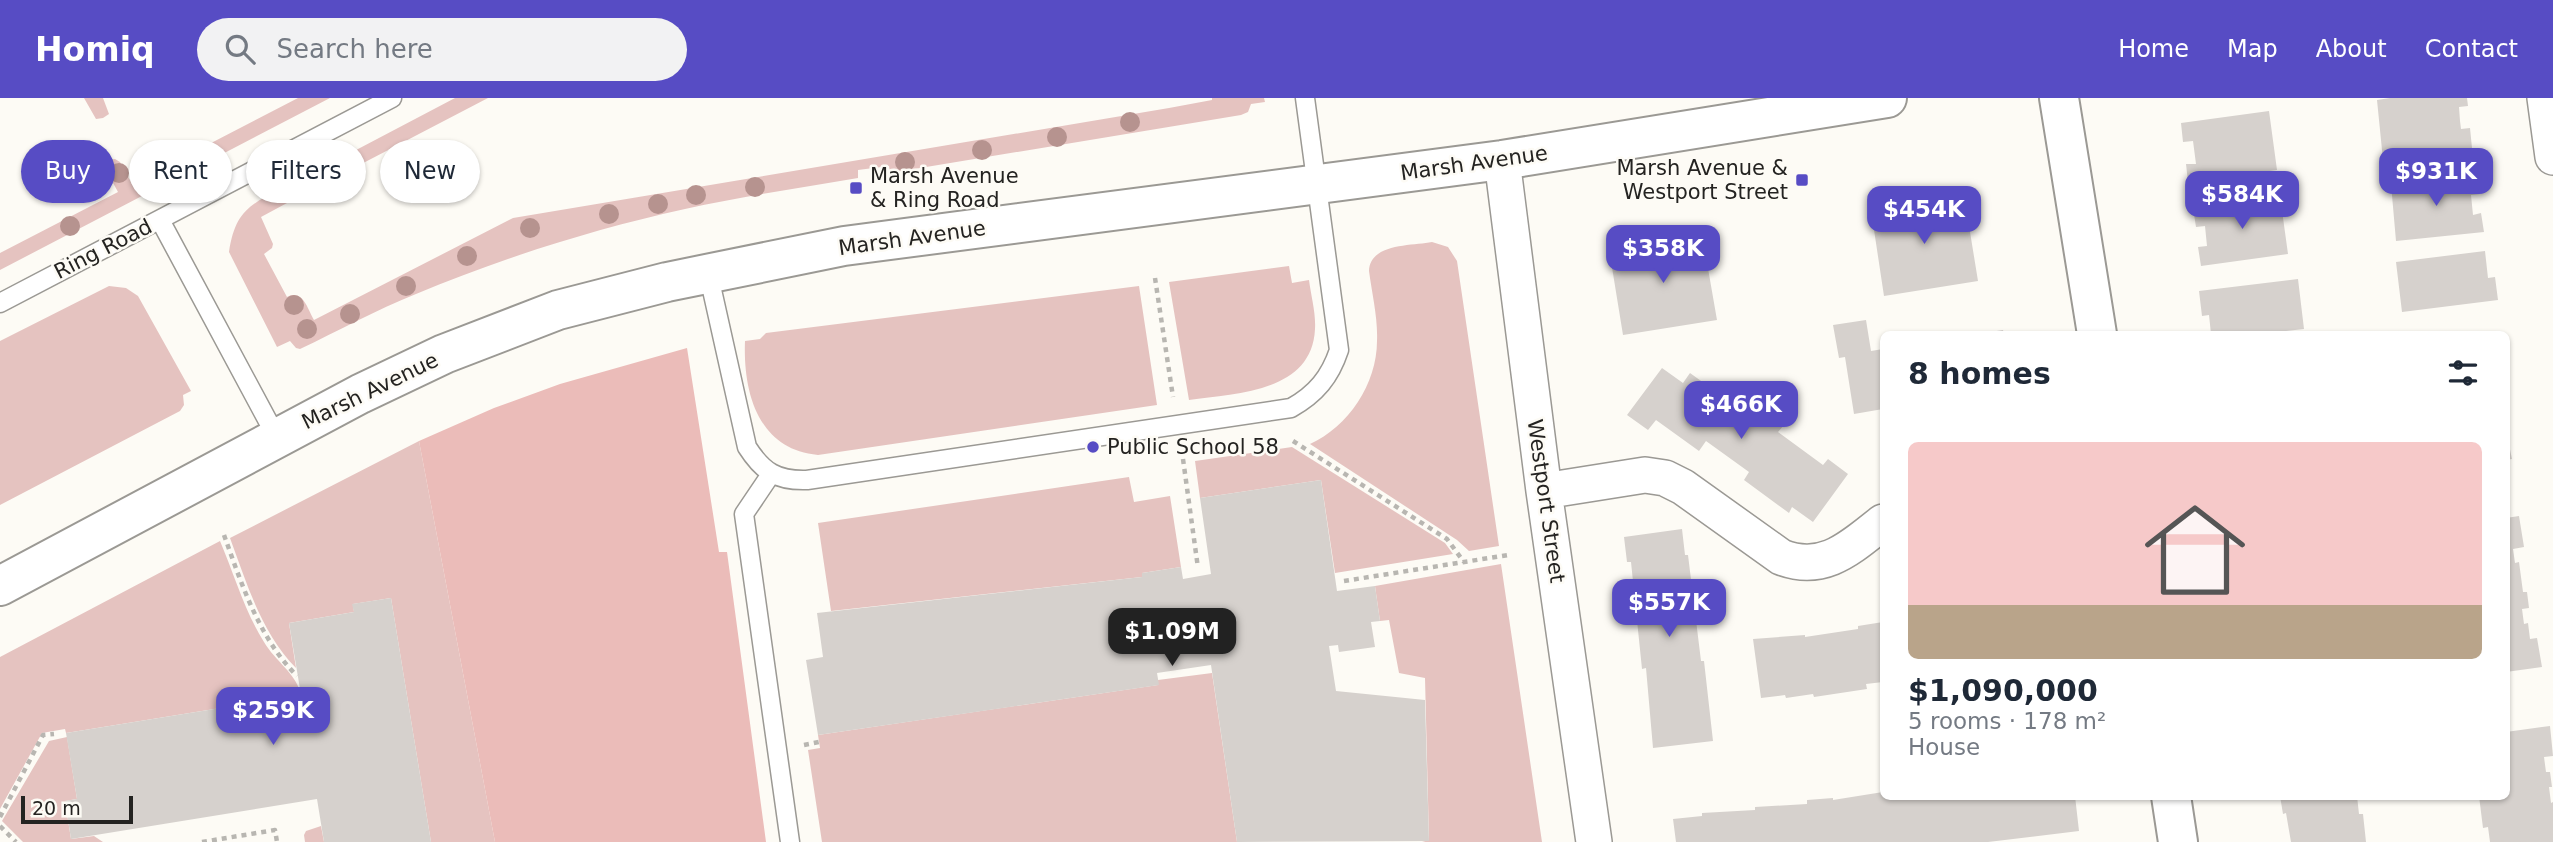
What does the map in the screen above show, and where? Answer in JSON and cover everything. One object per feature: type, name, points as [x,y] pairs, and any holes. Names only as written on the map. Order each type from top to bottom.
[{"type":"street","name":"Marsh Avenue","points":[[0,586],[360,394],[444,354],[546,315],[708,272],[844,246],[1502,160],[1887,98]]},
{"type":"street","points":[[2059,98],[2097,331]]},
{"type":"street","points":[[2544,98],[2553,157]]},
{"type":"street","name":"Westport Street","points":[[1502,160],[1544,491],[1594,842]]},
{"type":"street","points":[[1544,491],[1645,475],[1665,478],[1683,486],[1781,557],[1798,564],[1823,561],[1847,550],[1880,524]]},
{"type":"street","points":[[2172,800],[2178,842]]},
{"type":"lane","name":"Ring Road","points":[[0,303],[392,98]]},
{"type":"lane","points":[[708,272],[747,447],[757,462],[771,474],[788,481],[1291,408],[1307,398],[1321,384],[1332,369],[1339,350],[1305,98]]},
{"type":"lane","points":[[160,220],[277,438]]},
{"type":"lane","points":[[771,474],[744,514],[790,842]]},
{"type":"path","points":[[1155,278],[1174,402]]},
{"type":"path","points":[[1293,441],[1447,539],[1464,562]]},
{"type":"path","points":[[1183,458],[1199,568]]},
{"type":"path","points":[[224,535],[270,644],[298,676]]},
{"type":"path","points":[[1344,581],[1508,555]]},
{"type":"path","points":[[0,817],[43,735],[54,734]]},
{"type":"path","points":[[804,745],[819,742]]},
{"type":"path","points":[[0,826],[16,842]]},
{"type":"path","points":[[202,842],[275,830],[277,842]]},
{"type":"shaded area","points":[[84,98],[103,98],[109,114],[96,119]]},
{"type":"shaded area","points":[[298,98],[330,98],[232,149],[232,140],[217,140]]},
{"type":"shaded area","points":[[455,98],[488,98],[407,140],[380,140],[380,154],[366,162],[366,145]]},
{"type":"shaded area","points":[[1264,98],[1265,102],[1251,104],[1248,112],[1241,115],[890,173],[889,166],[858,170],[858,178],[728,200],[617,226],[515,257],[449,281],[386,307],[300,349],[290,341],[277,347],[229,252],[239,220],[251,206],[256,203],[287,203],[261,217],[273,244],[264,254],[287,297],[292,295],[301,298],[314,320],[513,218],[1212,100]]},
{"type":"shaded area","points":[[115,159],[120,162],[129,178],[129,203],[0,270],[0,253],[97,203],[115,203],[115,194],[118,192],[115,186]]},
{"type":"shaded area","points":[[1432,242],[1448,247],[1457,261],[1499,546],[1469,551],[1457,540],[1310,444],[1336,427],[1348,415],[1366,388],[1372,373],[1377,332],[1369,271],[1371,262],[1376,255],[1393,248]]},
{"type":"shaded area","points":[[1289,266],[1292,283],[1309,280],[1314,311],[1315,329],[1311,350],[1301,366],[1286,378],[1268,386],[1189,400],[1169,282]]},
{"type":"shaded area","points":[[109,286],[126,288],[138,296],[191,391],[183,395],[184,405],[180,411],[0,505],[0,341]]},
{"type":"shaded area","points":[[1139,286],[1157,405],[818,455],[798,451],[781,442],[768,430],[751,398],[745,341],[760,339],[766,333]]},
{"type":"shaded area","points":[[687,348],[719,552],[727,552],[766,842],[495,842],[419,441],[494,408],[560,384]]},
{"type":"shaded area","points":[[419,441],[495,842],[431,842],[391,598],[353,604],[354,612],[289,623],[296,668],[264,623],[230,538]]},
{"type":"shaded area","points":[[1292,447],[1445,543],[1453,554],[1335,573],[1321,480],[1200,498],[1195,461]]},
{"type":"shaded area","points":[[1129,477],[1134,502],[1170,496],[1181,567],[1142,573],[1142,577],[831,611],[818,523]]},
{"type":"shaded area","points":[[220,541],[257,630],[295,681],[301,695],[66,733],[65,729],[42,733],[0,809],[0,657]]},
{"type":"shaded area","points":[[1501,564],[1542,842],[1422,842],[1429,840],[1425,678],[1399,673],[1389,620],[1380,621],[1375,586]]},
{"type":"shaded area","points":[[1212,673],[1237,842],[822,842],[808,750],[820,748],[818,735],[1158,685],[1158,680]]},
{"type":"shaded area","points":[[67,737],[77,799],[65,801],[71,839],[94,836],[103,842],[23,842],[2,821],[49,741]]},
{"type":"shaded area","points":[[321,826],[324,842],[305,842],[306,831]]},
{"type":"building","points":[[2467,98],[2468,106],[2459,107],[2460,121],[2461,129],[2470,128],[2472,148],[2383,160],[2377,100]]},
{"type":"building","points":[[2269,111],[2277,170],[2188,182],[2186,164],[2196,164],[2193,141],[2183,142],[2181,123]]},
{"type":"building","points":[[2479,174],[2480,194],[2471,195],[2473,215],[2481,213],[2484,232],[2396,241],[2391,184]]},
{"type":"building","points":[[1964,195],[1978,281],[1884,296],[1871,210]]},
{"type":"building","points":[[2280,196],[2288,254],[2201,266],[2198,247],[2207,246],[2205,226],[2196,227],[2193,208]]},
{"type":"building","points":[[1702,234],[1717,320],[1623,335],[1609,249]]},
{"type":"building","points":[[2485,251],[2488,278],[2495,277],[2498,300],[2402,312],[2396,262]]},
{"type":"building","points":[[2298,279],[2304,329],[2211,331],[2209,315],[2202,316],[2199,291]]},
{"type":"building","points":[[1866,320],[1871,351],[1880,350],[1880,410],[1854,414],[1845,357],[1839,358],[1833,325]]},
{"type":"building","points":[[1662,368],[1683,383],[1690,373],[1733,404],[1741,394],[1784,425],[1778,432],[1823,465],[1828,459],[1848,474],[1813,522],[1792,507],[1789,513],[1744,480],[1749,472],[1706,441],[1699,451],[1656,420],[1648,430],[1627,415]]},
{"type":"building","points":[[1321,480],[1337,591],[1375,586],[1380,621],[1371,622],[1375,647],[1339,652],[1338,645],[1329,646],[1336,691],[1425,700],[1429,841],[1237,842],[1211,665],[1157,673],[1159,685],[818,735],[806,660],[823,657],[817,613],[1142,577],[1142,573],[1181,567],[1183,579],[1211,574],[1200,498]]},
{"type":"building","points":[[2519,516],[2524,547],[2513,549],[2515,563],[2519,562],[2523,592],[2527,592],[2529,608],[2522,609],[2524,624],[2528,623],[2530,639],[2537,638],[2542,667],[2510,671],[2510,517]]},
{"type":"building","points":[[1682,529],[1685,555],[1688,555],[1701,661],[1704,661],[1713,741],[1653,748],[1646,668],[1642,669],[1631,562],[1627,562],[1624,537]]},
{"type":"building","points":[[391,598],[431,842],[324,842],[317,799],[71,839],[65,801],[77,799],[66,733],[301,695],[289,623],[354,612],[352,604]]},
{"type":"building","points":[[1880,622],[1880,682],[1866,684],[1867,689],[1814,697],[1813,694],[1761,698],[1753,639],[1805,637],[1858,629],[1858,626]]},
{"type":"building","points":[[2550,726],[2553,756],[2544,757],[2552,787],[2549,787],[2551,803],[2553,802],[2553,842],[2490,842],[2488,827],[2483,828],[2480,800],[2510,800],[2510,731]]},
{"type":"building","points":[[1880,792],[1880,800],[2075,800],[2079,831],[1988,842],[1676,842],[1673,819],[1702,816],[1702,813],[1755,810],[1755,807],[1807,804],[1807,800],[1833,800]]},
{"type":"building","points":[[2281,800],[2357,800],[2359,814],[2363,814],[2366,842],[2291,842],[2286,813],[2283,814]]},
{"type":"place","name":"Marsh Avenue & Westport Street","points":[[1802,180]]},
{"type":"place","name":"Marsh Avenue & Ring Road","points":[[856,188]]},
{"type":"place","name":"Public School 58","points":[[1093,447]]}]
